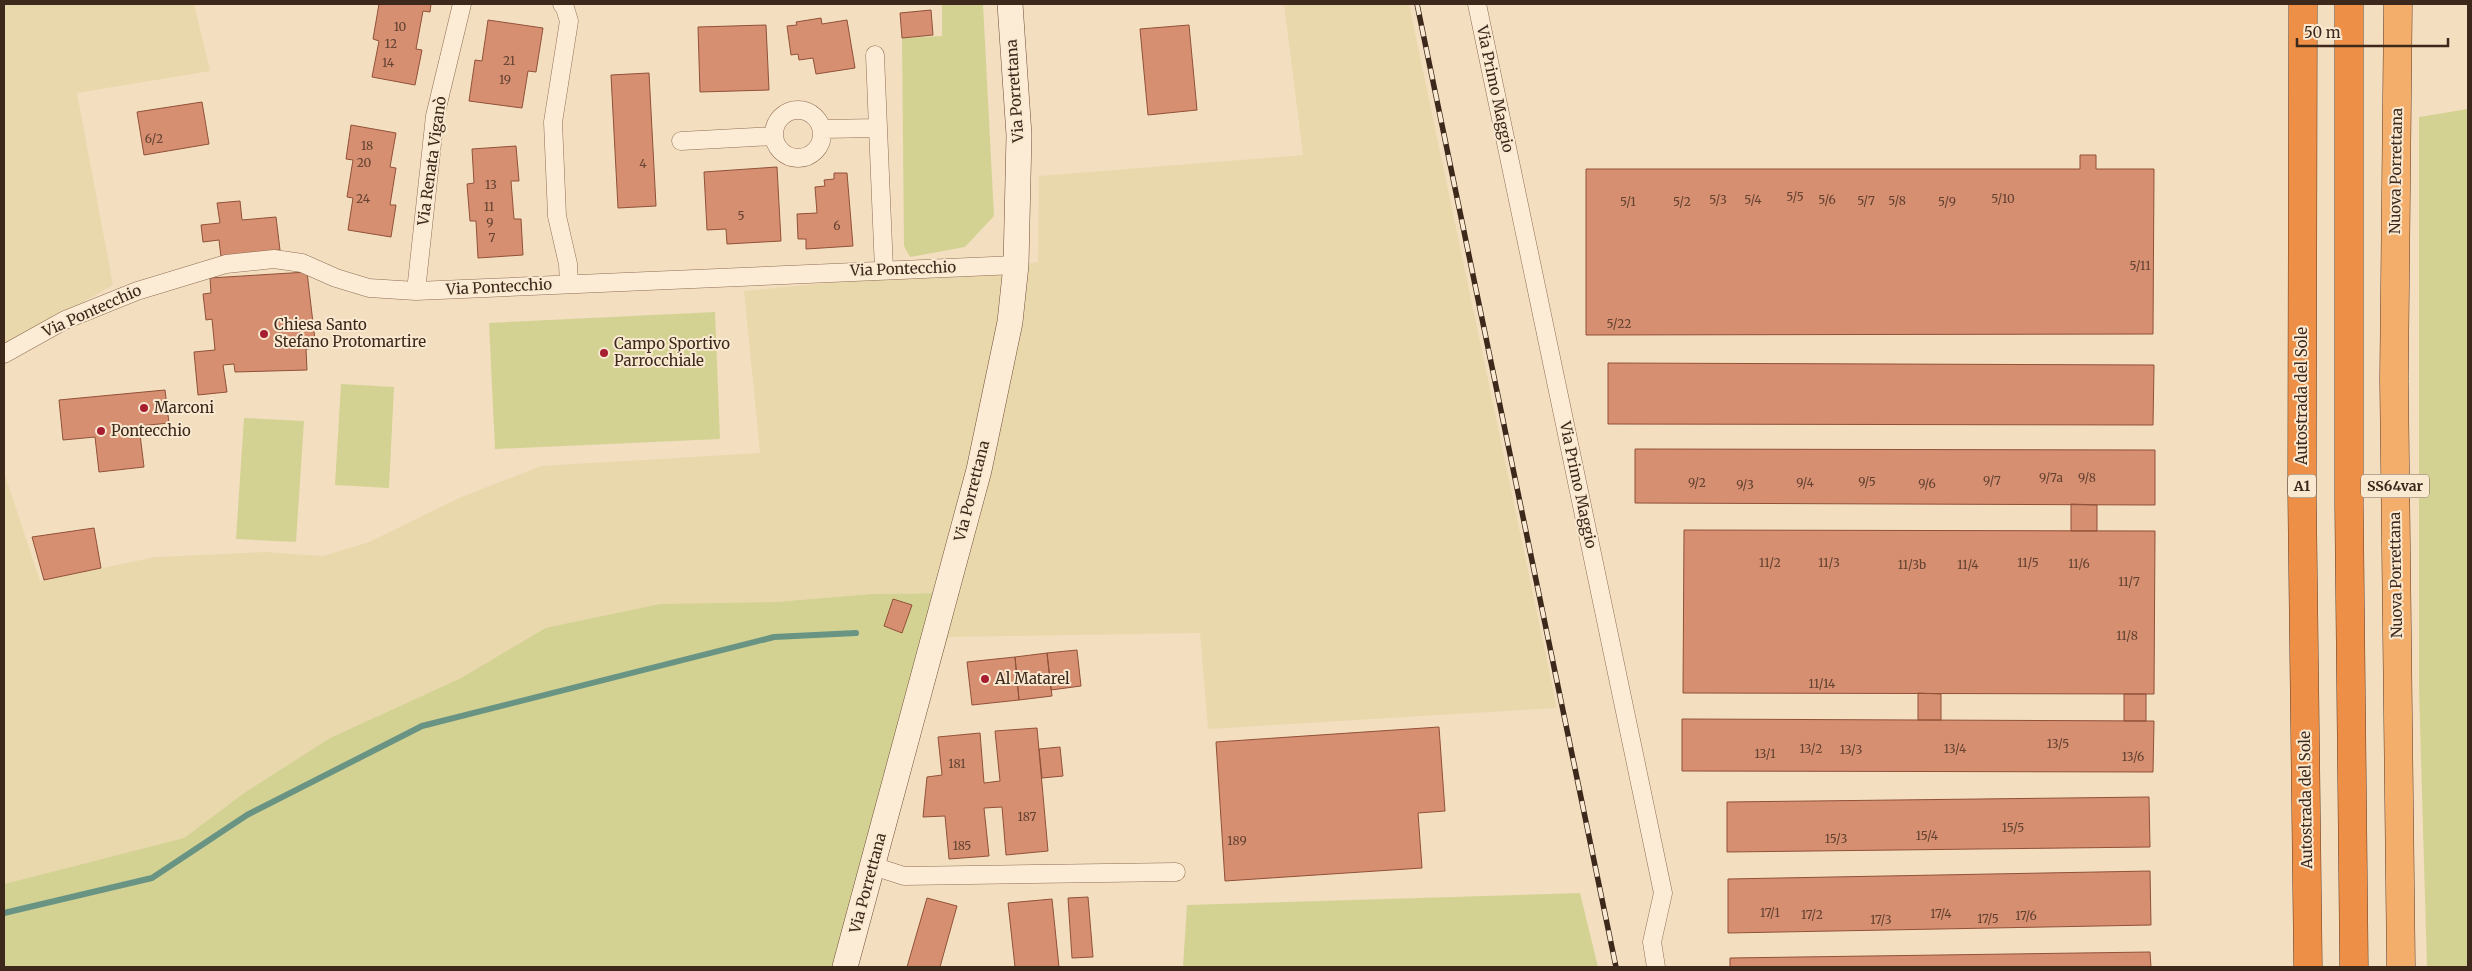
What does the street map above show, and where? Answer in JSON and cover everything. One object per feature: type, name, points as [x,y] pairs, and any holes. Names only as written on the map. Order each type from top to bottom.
[{"type":"highway","name":"Autostrada del Sole","points":[[2303,4],[2302,502],[2308,967]]},
{"type":"highway","points":[[2349,4],[2349,504],[2354,967]]},
{"type":"highway","name":"Nuova Porrettana","points":[[2398,4],[2394,379],[2401,967]]},
{"type":"main road","name":"Via Porrettana","points":[[845,967],[979,470],[1010,322],[1016,265],[1019,135],[1010,4]]},
{"type":"street","name":"Via Renata Viganò","points":[[416,291],[435,116],[462,4]]},
{"type":"street","points":[[562,4],[569,21],[553,122],[557,216],[568,264],[568,284]]},
{"type":"street","name":"Via Primo Maggio","points":[[1477,4],[1663,893],[1652,942],[1656,967]]},
{"type":"street","points":[[875,55],[884,270]]},
{"type":"street","points":[[800,109],[810,112],[818,119],[822,129],[822,140],[817,150],[808,156],[796,158],[786,155],[778,147],[774,136],[778,121],[790,111],[800,109]]},
{"type":"street","points":[[822,129],[878,128]]},
{"type":"street","points":[[681,141],[774,136]]},
{"type":"street","name":"Via Pontecchio","points":[[4,354],[66,320],[137,291],[226,264],[274,259],[302,263],[336,278],[370,288],[416,291],[1016,265]]},
{"type":"street","points":[[873,866],[904,876],[1176,872]]},
{"type":"shaded area","points":[[4,4],[194,4],[210,71],[77,93],[113,285],[4,347]]},
{"type":"shaded area","points":[[942,4],[983,4],[994,216],[965,247],[910,257],[904,246],[902,38],[942,36]]},
{"type":"shaded area","points":[[1284,4],[1409,4],[1557,708],[1208,729],[1200,633],[948,637],[952,593],[871,594],[775,602],[544,628],[461,678],[330,738],[244,793],[184,838],[4,884],[4,472],[40,581],[155,557],[265,552],[323,556],[369,542],[459,498],[541,466],[760,453],[744,291],[1038,262],[1039,176],[1303,155]]},
{"type":"shaded area","points":[[2468,109],[2468,967],[2427,967],[2419,689],[2419,117]]},
{"type":"shaded area","name":"Campo Sportivo Parrocchiale","points":[[715,312],[720,439],[495,449],[489,323]]},
{"type":"shaded area","points":[[341,384],[394,387],[389,488],[335,485]]},
{"type":"shaded area","points":[[244,418],[304,421],[296,542],[236,539]]},
{"type":"shaded area","points":[[952,593],[948,637],[851,967],[4,967],[4,884],[184,838],[244,793],[330,738],[461,678],[545,628],[660,604],[775,602],[871,594]]},
{"type":"shaded area","points":[[1580,893],[1598,967],[1183,967],[1187,905]]},
{"type":"building","points":[[379,4],[431,4],[430,12],[423,11],[416,49],[422,50],[415,85],[372,77],[379,41],[373,39]]},
{"type":"building","points":[[931,10],[933,35],[902,38],[900,13]]},
{"type":"building","points":[[821,18],[822,24],[847,20],[855,68],[816,74],[813,58],[799,60],[798,54],[791,55],[787,26],[797,25],[796,22]]},
{"type":"building","points":[[488,20],[543,28],[536,72],[528,71],[522,108],[469,101],[475,60],[482,61]]},
{"type":"building","points":[[766,25],[769,90],[700,92],[698,27]]},
{"type":"building","points":[[1189,25],[1197,110],[1148,115],[1140,29]]},
{"type":"building","points":[[649,73],[656,206],[618,208],[611,75]]},
{"type":"building","points":[[202,102],[209,144],[144,155],[137,112]]},
{"type":"building","points":[[351,125],[396,133],[390,167],[396,168],[390,205],[396,205],[391,237],[348,230],[353,198],[347,197],[353,160],[346,159]]},
{"type":"building","points":[[516,146],[519,181],[511,181],[514,219],[521,219],[523,255],[478,258],[476,221],[470,221],[467,184],[474,183],[472,149]]},
{"type":"building","points":[[2080,155],[2096,155],[2096,169],[2154,169],[2153,334],[1586,335],[1586,169],[2080,169]]},
{"type":"building","points":[[777,167],[781,241],[727,244],[726,229],[707,230],[704,172]]},
{"type":"building","points":[[834,173],[847,173],[853,246],[806,249],[806,239],[798,239],[797,214],[817,213],[815,187],[825,186],[824,180],[834,179]]},
{"type":"building","points":[[240,201],[242,220],[276,217],[280,250],[221,257],[219,240],[203,242],[201,225],[220,223],[217,203]]},
{"type":"building","name":"Chiesa Santo Stefano Protomartire","points":[[307,272],[316,348],[306,349],[307,370],[235,372],[234,364],[223,365],[227,392],[198,395],[194,352],[215,350],[212,319],[206,320],[203,294],[211,293],[210,278]]},
{"type":"building","points":[[1608,363],[2154,365],[2153,425],[1608,424]]},
{"type":"building","name":"Pontecchio","points":[[165,390],[169,423],[139,426],[144,467],[99,472],[95,437],[63,440],[59,400]]},
{"type":"building","points":[[1635,449],[2155,450],[2155,505],[1635,503]]},
{"type":"building","points":[[2071,504],[2097,505],[2097,531],[2071,531]]},
{"type":"building","points":[[94,528],[101,568],[44,580],[32,537]]},
{"type":"building","points":[[1684,530],[2155,531],[2154,694],[1683,693]]},
{"type":"building","points":[[893,599],[912,605],[902,633],[884,626]]},
{"type":"building","points":[[1077,650],[1081,686],[1051,690],[1047,653]]},
{"type":"building","points":[[1047,653],[1052,696],[1019,700],[1015,657]]},
{"type":"building","points":[[1015,657],[1019,700],[972,705],[967,662]]},
{"type":"building","points":[[1918,693],[1941,694],[1941,720],[1918,720]]},
{"type":"building","points":[[2124,694],[2146,694],[2146,721],[2124,721]]},
{"type":"building","points":[[1682,719],[2154,721],[2153,772],[1682,771]]},
{"type":"building","points":[[1439,727],[1445,811],[1418,813],[1422,868],[1225,881],[1216,742]]},
{"type":"building","points":[[1037,728],[1048,851],[1006,855],[1002,807],[984,808],[989,856],[949,859],[945,816],[923,817],[927,777],[942,775],[938,737],[980,733],[984,783],[1000,781],[995,731]]},
{"type":"building","points":[[1060,747],[1063,776],[1042,778],[1039,749]]},
{"type":"building","points":[[2149,797],[2150,847],[1727,852],[1727,802]]},
{"type":"building","points":[[2150,871],[2151,925],[1728,933],[1728,879]]},
{"type":"building","points":[[1088,897],[1093,957],[1072,958],[1068,898]]},
{"type":"building","points":[[927,898],[957,906],[940,967],[907,967]]},
{"type":"building","points":[[1052,899],[1059,967],[1015,967],[1008,903]]},
{"type":"building","points":[[2150,952],[2151,967],[1730,967],[1730,958]]},
{"type":"waterway","points":[[4,913],[152,878],[247,815],[422,726],[774,637],[856,633]]},
{"type":"railway","points":[[1417,4],[1616,967]]},
{"type":"place","name":"Chiesa Santo Stefano Protomartire","points":[[264,334]]},
{"type":"place","name":"Campo Sportivo Parrocchiale","points":[[604,353]]},
{"type":"place","name":"Marconi","points":[[144,408]]},
{"type":"place","name":"Pontecchio","points":[[101,431]]},
{"type":"place","name":"Al Matarel","points":[[985,679]]}]
